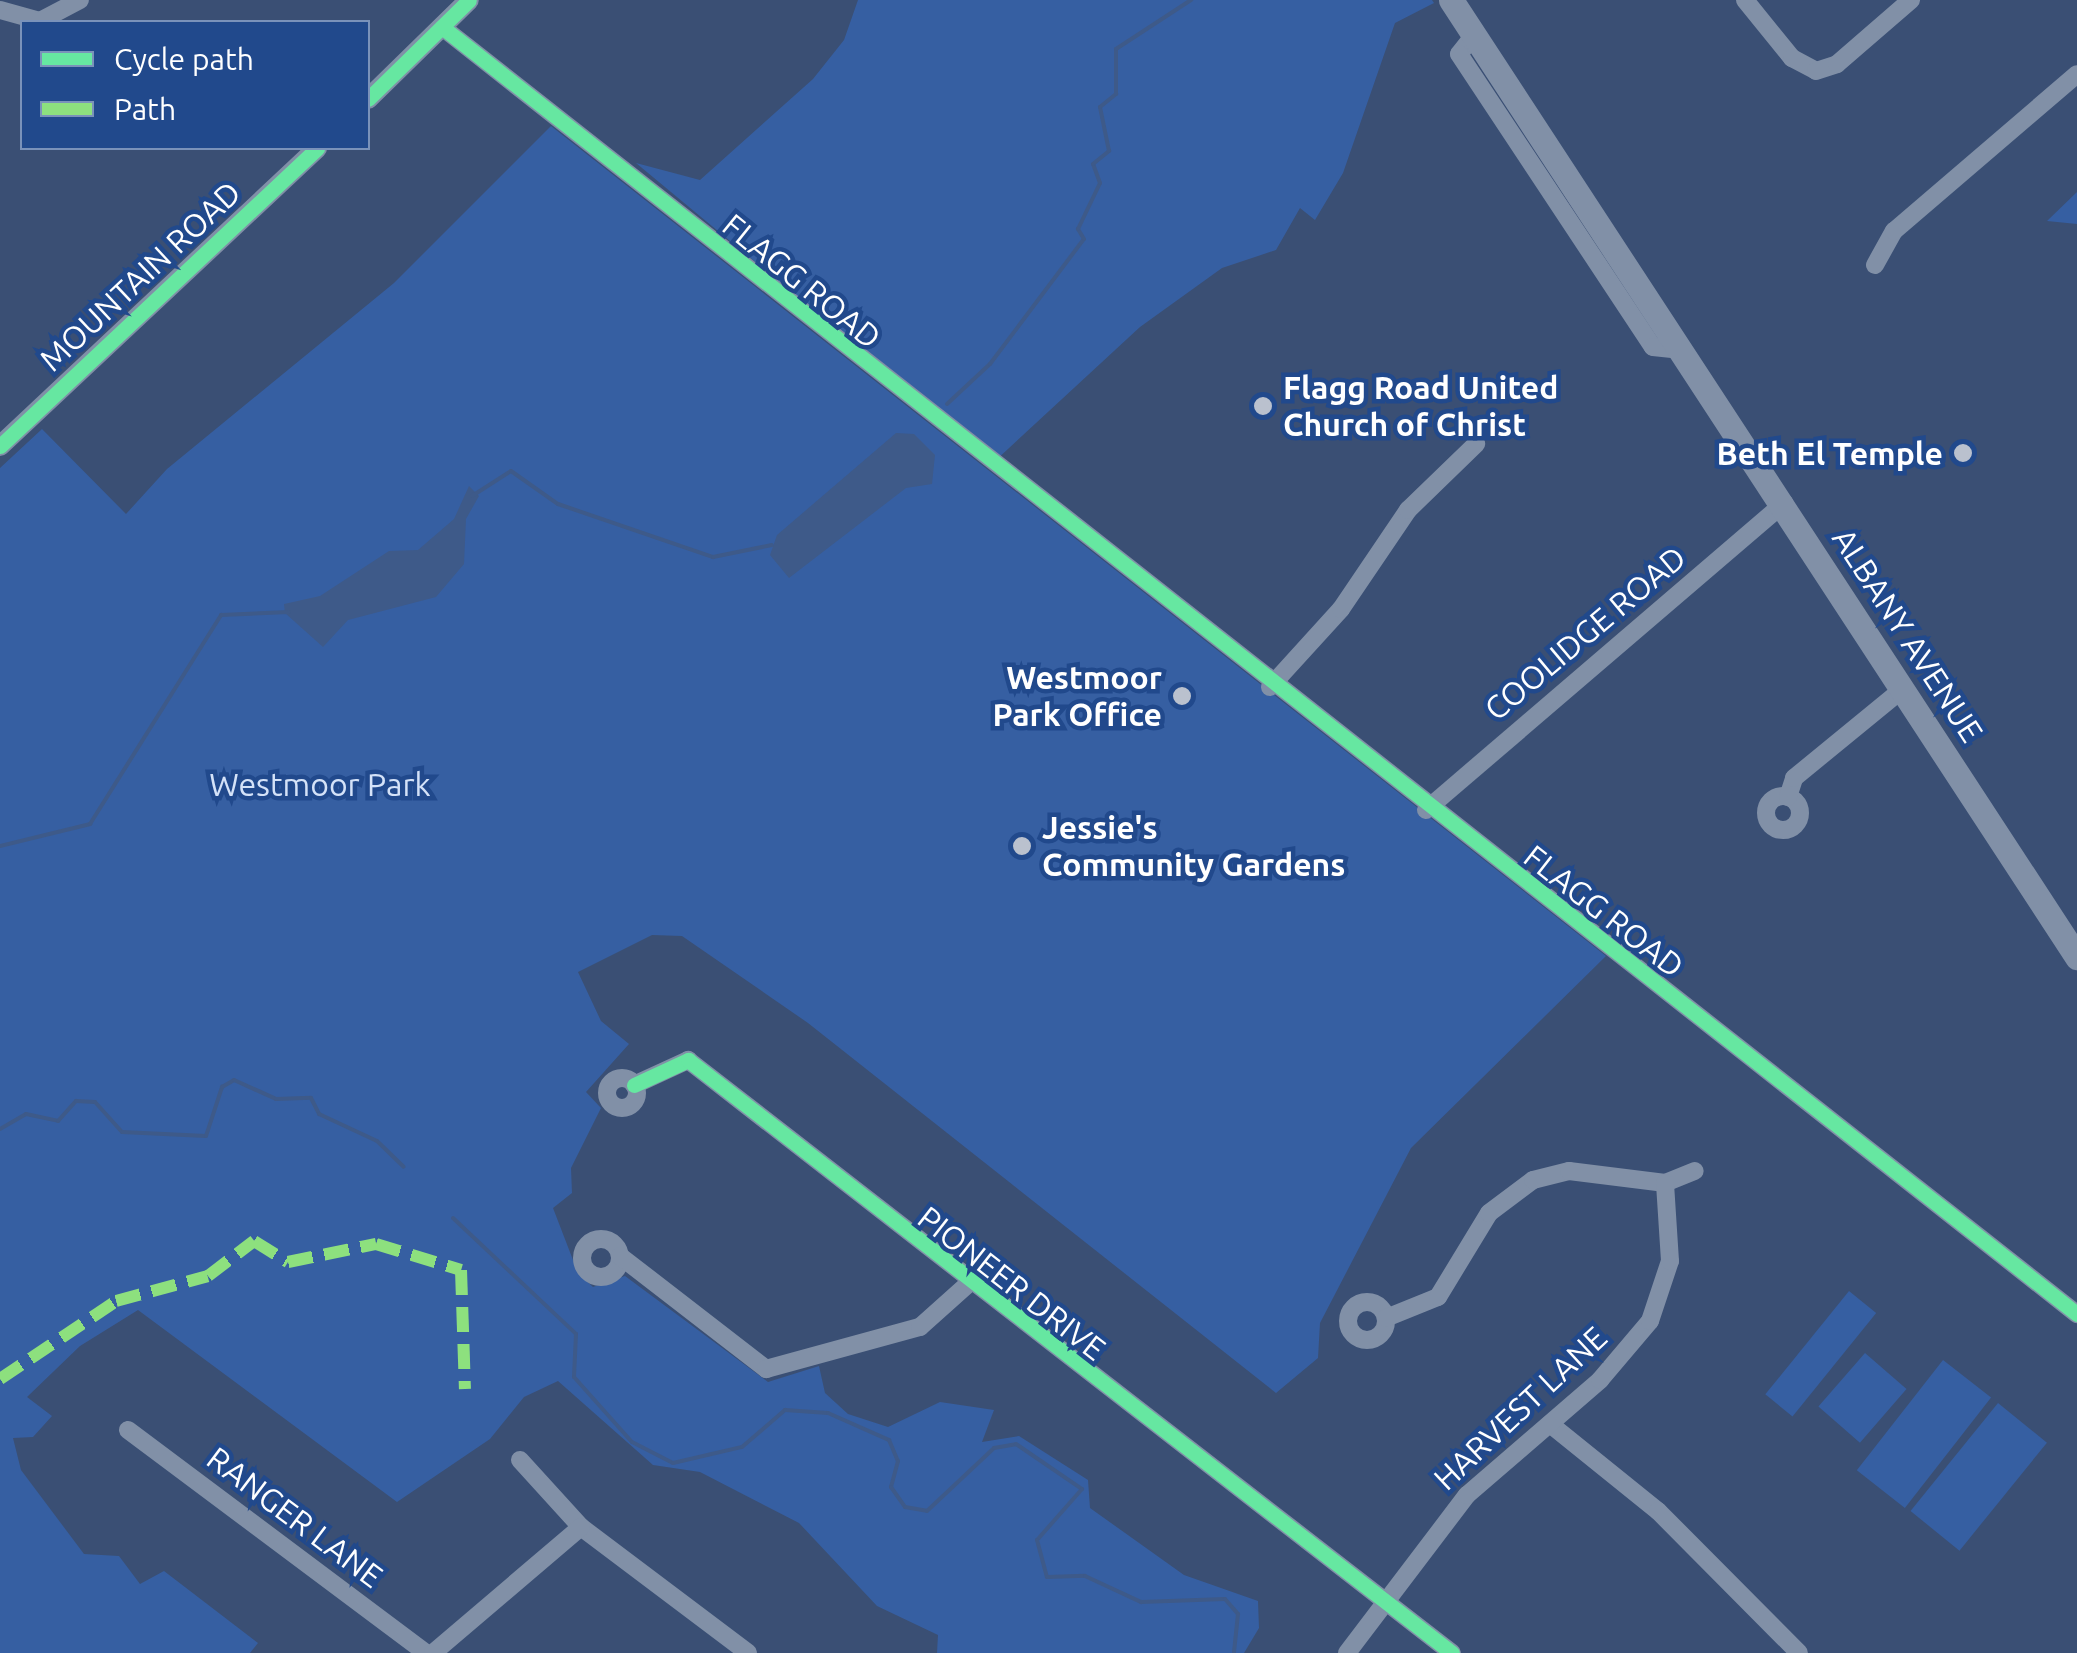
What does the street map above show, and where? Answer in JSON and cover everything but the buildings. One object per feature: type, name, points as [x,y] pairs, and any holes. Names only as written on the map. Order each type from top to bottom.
[{"type":"highway","name":"ALBANY AVENUE","points":[[1451,0],[1684,350],[2077,957]]},
{"type":"main road","points":[[370,97],[469,0]]},
{"type":"main road","name":"MOUNTAIN ROAD","points":[[0,446],[315,150]]},
{"type":"street","points":[[0,10],[40,20],[80,0]]},
{"type":"street","points":[[1746,0],[1792,58],[1816,71],[1911,0]]},
{"type":"street","name":"FLAGG ROAD","points":[[442,27],[1426,810],[2077,1314]]},
{"type":"street","points":[[1875,266],[1894,231],[2077,74]]},
{"type":"street","points":[[1270,687],[1341,610],[1408,510],[1476,444]]},
{"type":"street","name":"COOLIDGE ROAD","points":[[1426,810],[1784,504]]},
{"type":"street","points":[[1788,797],[1794,778],[1904,688]]},
{"type":"street","name":"PIONEER DRIVE","points":[[634,1085],[688,1060],[967,1285],[1452,1653]]},
{"type":"street","points":[[1386,1318],[1438,1297],[1489,1214],[1533,1180],[1569,1171],[1666,1183],[1695,1170]]},
{"type":"street","name":"HARVEST LANE","points":[[1348,1653],[1381,1599],[1467,1495],[1622,1357],[1662,1298],[1666,1183]]},
{"type":"street","points":[[620,1256],[766,1369],[920,1327],[967,1285]]},
{"type":"street","points":[[1550,1424],[1658,1511],[1800,1653]]},
{"type":"street","name":"RANGER LANE","points":[[128,1430],[429,1653]]},
{"type":"street","points":[[520,1460],[581,1527],[748,1653]]},
{"type":"street","points":[[429,1653],[581,1527]]},
{"type":"green space","points":[[858,0],[1434,3],[1395,23],[1343,173],[1315,220],[1300,208],[1276,250],[1222,268],[1140,327],[995,461],[636,163],[700,180],[813,79],[844,40]]},
{"type":"green space","name":"Westmoor Park","points":[[551,126],[1606,956],[1411,1148],[1320,1323],[1318,1358],[1276,1393],[808,1023],[682,936],[652,935],[578,972],[601,1021],[629,1044],[586,1092],[601,1108],[571,1168],[572,1193],[553,1208],[578,1273],[593,1287],[625,1276],[768,1382],[819,1366],[825,1393],[848,1414],[888,1427],[940,1402],[994,1410],[982,1442],[1019,1436],[1088,1480],[1090,1508],[1184,1575],[1258,1601],[1259,1628],[1244,1653],[937,1653],[938,1635],[877,1606],[799,1523],[700,1472],[653,1465],[558,1381],[524,1397],[490,1439],[397,1502],[138,1310],[80,1346],[27,1397],[52,1416],[33,1437],[13,1438],[21,1470],[84,1554],[119,1556],[140,1584],[164,1571],[258,1643],[250,1653],[0,1653],[0,468],[42,429],[126,514],[167,469],[394,283]]},
{"type":"green space","points":[[2077,192],[2077,224],[2047,221]]},
{"type":"green space","points":[[1849,1291],[1876,1313],[1793,1416],[1765,1394]]},
{"type":"green space","points":[[1865,1353],[1907,1389],[1860,1443],[1818,1407]]},
{"type":"green space","points":[[1943,1360],[1991,1398],[1905,1508],[1857,1470]]},
{"type":"green space","points":[[1998,1403],[2047,1443],[1959,1551],[1911,1511]]},
{"type":"shaded area","points":[[896,433],[914,434],[935,455],[932,484],[906,488],[789,578],[770,555],[777,535]]},
{"type":"shaded area","points":[[469,486],[479,496],[466,519],[464,564],[436,597],[348,620],[323,647],[285,613],[284,604],[320,596],[389,551],[418,550],[454,519]]},
{"type":"waterway","points":[[947,404],[990,364],[1084,239],[1078,229],[1100,183],[1093,164],[1109,151],[1100,107],[1116,94],[1116,49],[1191,0]]},
{"type":"waterway","points":[[472,496],[511,471],[558,504],[713,557],[772,545]]},
{"type":"waterway","points":[[0,846],[90,824],[221,615],[289,612]]},
{"type":"waterway","points":[[0,1129],[26,1114],[58,1121],[76,1101],[95,1102],[122,1132],[206,1136],[222,1087],[234,1080],[276,1099],[311,1098],[319,1114],[377,1141],[404,1167]]},
{"type":"waterway","points":[[453,1218],[576,1334],[574,1377],[632,1442],[673,1463],[742,1447],[785,1410],[828,1413],[889,1440],[898,1461],[891,1487],[905,1507],[927,1511],[994,1448],[1016,1444],[1082,1489],[1037,1540],[1047,1577],[1085,1576],[1141,1602],[1225,1599],[1238,1614],[1234,1653]]},
{"type":"marked path","points":[[0,1379],[116,1301],[208,1276],[254,1241],[288,1262],[376,1244],[461,1270],[465,1389]]},
{"type":"cycle path","points":[[370,97],[469,0]]},
{"type":"cycle path","points":[[442,27],[2077,1314]]},
{"type":"cycle path","points":[[0,446],[315,150]]},
{"type":"cycle path","points":[[634,1085],[688,1060],[1452,1653]]},
{"type":"place","name":"Flagg Road United Church of Christ","points":[[1263,406]]},
{"type":"place","name":"Beth El Temple","points":[[1963,453]]},
{"type":"place","name":"Westmoor Park Office","points":[[1182,696]]},
{"type":"place","name":"Jessie's Community Gardens","points":[[1022,846]]}]
